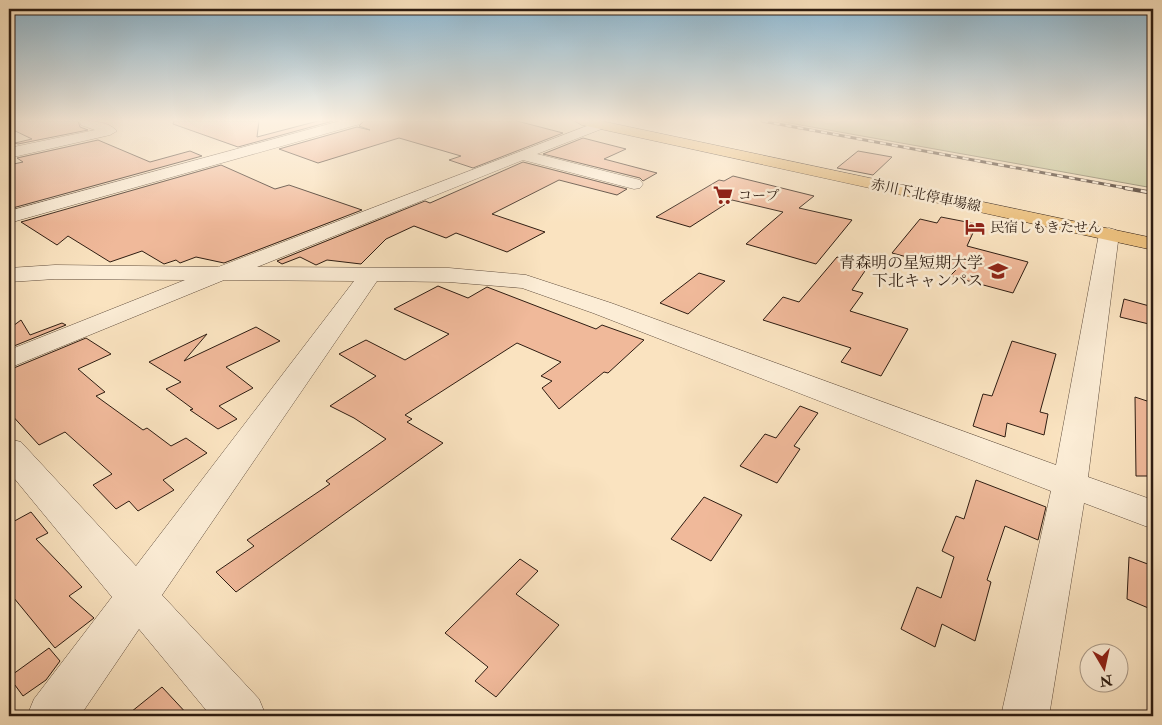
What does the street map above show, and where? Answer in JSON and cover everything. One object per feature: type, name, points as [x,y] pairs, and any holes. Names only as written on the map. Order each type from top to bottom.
[{"type":"main road","name":"赤川下北停車場線","points":[[740,155],[1153,244]]},
{"type":"street","points":[[9,217],[232,155]]},
{"type":"street","points":[[9,360],[219,274],[521,156],[634,184]]},
{"type":"street","points":[[145,164],[166,173]]},
{"type":"street","points":[[1025,716],[1070,484],[1109,234]]},
{"type":"street","points":[[9,275],[55,272],[449,276],[526,282],[602,308],[1153,515]]},
{"type":"street","points":[[50,716],[370,275]]},
{"type":"street","points":[[9,450],[242,716]]},
{"type":"green space","points":[[967,155],[1153,155],[1153,188]]},
{"type":"building","points":[[31,155],[133,155],[150,162],[176,155],[202,156],[9,209],[9,165],[23,162],[17,158]]},
{"type":"building","points":[[295,155],[344,155],[318,163]]},
{"type":"building","points":[[457,155],[507,155],[473,168],[449,160],[461,156]]},
{"type":"building","points":[[546,155],[613,155],[604,159],[657,173],[643,181],[640,178]]},
{"type":"building","points":[[853,155],[892,157],[873,175],[837,168]]},
{"type":"building","points":[[523,162],[627,189],[617,195],[559,180],[492,214],[545,232],[507,252],[456,233],[446,238],[414,226],[386,239],[361,264],[327,260],[316,265],[300,257],[282,264],[277,261],[425,201],[430,203]]},
{"type":"building","points":[[221,165],[275,189],[289,185],[362,210],[224,263],[196,257],[180,263],[176,260],[164,264],[142,251],[110,262],[68,236],[57,245],[21,222]]},
{"type":"building","points":[[733,176],[814,196],[799,208],[852,220],[816,264],[746,244],[783,212],[732,200],[690,227],[656,217],[719,180],[724,181]]},
{"type":"building","points":[[941,217],[977,224],[967,246],[1028,262],[1013,293],[950,276],[956,270],[892,253],[920,219],[937,223]]},
{"type":"building","points":[[837,257],[869,265],[852,290],[863,293],[850,311],[908,329],[881,376],[841,362],[851,348],[763,320],[783,297],[799,302]]},
{"type":"building","points":[[699,273],[725,281],[688,314],[660,303]]},
{"type":"building","points":[[438,286],[468,298],[487,287],[596,329],[602,325],[644,340],[608,373],[604,372],[559,409],[542,388],[552,381],[541,376],[561,362],[517,343],[405,415],[412,419],[407,422],[443,443],[236,592],[216,572],[254,546],[247,540],[330,484],[326,481],[386,439],[354,418],[330,406],[376,376],[339,354],[366,340],[405,360],[449,334],[394,309]]},
{"type":"building","points":[[1124,299],[1153,307],[1153,325],[1120,317]]},
{"type":"building","points":[[21,320],[30,335],[62,323],[66,325],[9,348],[9,329]]},
{"type":"building","points":[[256,327],[280,341],[226,367],[253,388],[219,406],[237,419],[218,429],[190,410],[193,409],[166,389],[181,382],[149,362],[207,334],[184,361]]},
{"type":"building","points":[[86,338],[111,354],[78,369],[105,392],[96,396],[143,430],[147,428],[171,446],[186,438],[207,453],[163,480],[174,490],[138,511],[129,501],[116,509],[93,485],[112,474],[65,432],[39,445],[9,412],[9,370]]},
{"type":"building","points":[[1012,341],[1056,354],[1040,412],[1048,414],[1044,435],[1007,423],[1005,437],[973,426],[983,394],[992,396]]},
{"type":"building","points":[[1135,397],[1153,403],[1153,476],[1136,476]]},
{"type":"building","points":[[800,406],[818,413],[794,446],[800,449],[777,483],[740,466],[765,434],[776,438]]},
{"type":"building","points":[[976,480],[1046,507],[1038,540],[1005,526],[987,580],[991,582],[975,641],[942,624],[935,647],[901,629],[917,587],[941,598],[954,557],[942,551],[956,516],[964,519]]},
{"type":"building","points":[[704,497],[742,515],[711,561],[671,539]]},
{"type":"building","points":[[31,512],[48,533],[36,539],[82,587],[69,596],[94,618],[55,648],[9,592],[9,524]]},
{"type":"building","points":[[1129,557],[1153,566],[1153,610],[1127,599]]},
{"type":"building","points":[[520,559],[538,571],[516,594],[559,625],[496,697],[475,681],[488,667],[445,633]]},
{"type":"building","points":[[49,648],[60,661],[46,680],[23,696],[9,677]]},
{"type":"building","points":[[162,687],[189,716],[126,716]]},
{"type":"railway","points":[[946,155],[1131,189]]},
{"type":"railway","points":[[1125,188],[1153,193]]},
{"type":"place","name":"コープ","points":[[723,195]]},
{"type":"place","name":"民宿しもきたせん","points":[[975,227]]},
{"type":"place","name":"青森明の星短期大学 下北キャンパス","points":[[998,271]]}]
